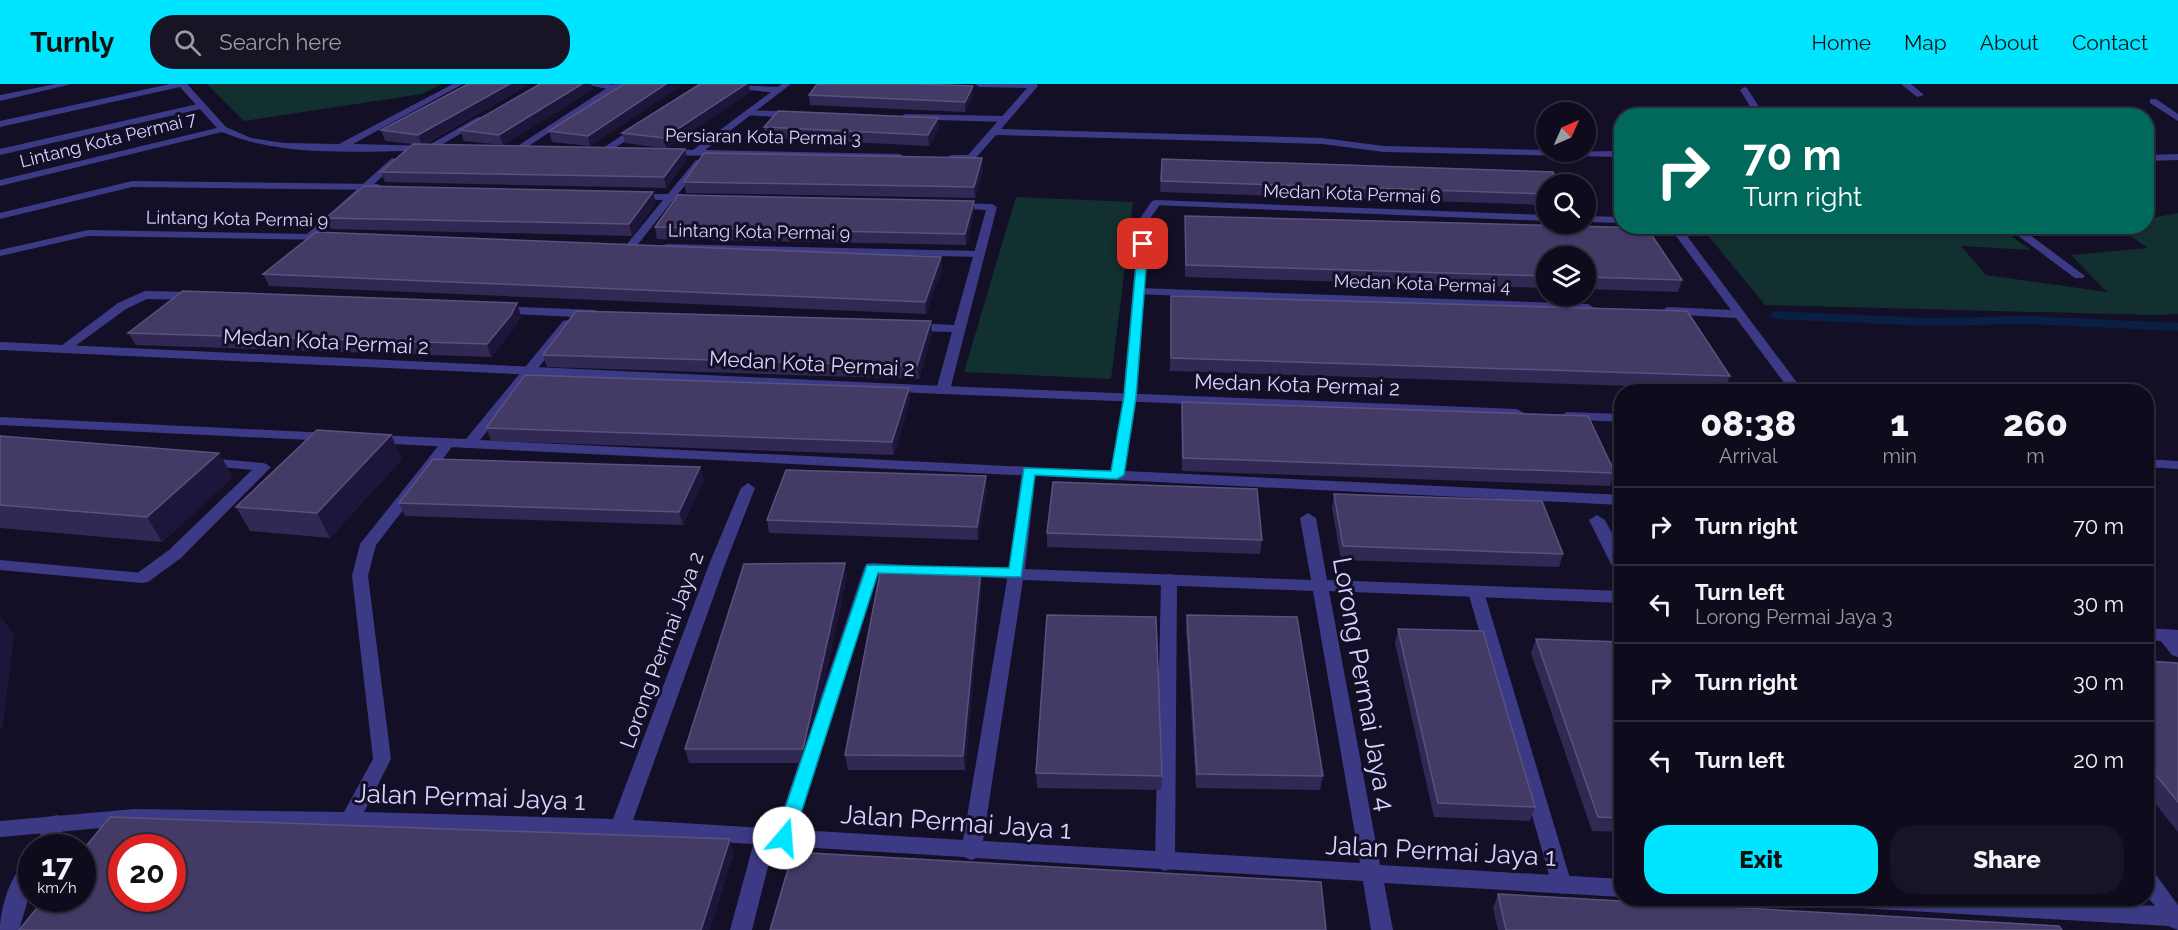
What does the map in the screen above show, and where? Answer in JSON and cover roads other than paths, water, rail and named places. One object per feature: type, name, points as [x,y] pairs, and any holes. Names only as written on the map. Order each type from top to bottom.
[{"type":"street","points":[[0,98],[68,84]]},
{"type":"street","points":[[0,124],[182,84],[223,129],[249,140],[284,146],[451,148]]},
{"type":"street","points":[[340,147],[459,84]]},
{"type":"street","points":[[587,84],[616,86]]},
{"type":"street","points":[[716,84],[779,90]]},
{"type":"street","points":[[696,152],[787,84]]},
{"type":"street","points":[[935,158],[971,159],[1034,86],[979,84]]},
{"type":"street","points":[[1905,84],[1920,95]]},
{"type":"street","points":[[518,149],[616,86]]},
{"type":"street","points":[[1744,90],[1756,108]]},
{"type":"street","points":[[2153,101],[2178,118]]},
{"type":"street","points":[[0,152],[202,106]]},
{"type":"street","points":[[429,148],[490,113]]},
{"type":"street","points":[[748,113],[806,115]]},
{"type":"street","points":[[900,117],[1005,120]]},
{"type":"street","points":[[606,150],[645,124]]},
{"type":"street","name":"Lintang Kota Permai 7","points":[[0,183],[223,129]]},
{"type":"street","points":[[994,132],[1322,141],[1384,149],[1614,154]]},
{"type":"street","points":[[309,238],[409,148]]},
{"type":"street","points":[[507,149],[540,149]]},
{"type":"street","points":[[595,150],[628,151]]},
{"type":"street","name":"Persiaran Kota Permai 3","points":[[651,151],[911,157]]},
{"type":"street","points":[[670,197],[708,152]]},
{"type":"street","points":[[2154,158],[2178,157]]},
{"type":"street","points":[[0,216],[132,184],[390,188]]},
{"type":"street","points":[[626,196],[706,198]]},
{"type":"street","name":"Lintang Kota Permai 9","points":[[670,197],[636,246],[979,254]]},
{"type":"street","name":"Medan Kota Permai 6","points":[[1140,292],[1144,220],[1156,203],[1536,218]]},
{"type":"street","points":[[940,206],[992,207],[943,390]]},
{"type":"street","points":[[1596,219],[1614,220]]},
{"type":"street","name":"Lintang Kota Permai 9","points":[[0,253],[54,238],[88,233],[345,239]]},
{"type":"street","points":[[1678,234],[1792,384]]},
{"type":"street","points":[[2021,234],[2079,276]]},
{"type":"street","points":[[1117,475],[1130,397],[1140,292]]},
{"type":"street","name":"Medan Kota Permai 4","points":[[1140,292],[1606,309]]},
{"type":"street","points":[[63,349],[122,306],[145,295],[212,297]]},
{"type":"street","points":[[483,309],[613,315]]},
{"type":"street","points":[[1654,311],[1738,314]]},
{"type":"street","points":[[469,444],[577,313]]},
{"type":"street","points":[[899,327],[959,329]]},
{"type":"street","name":"Medan Kota Permai 2","points":[[0,346],[943,390],[1528,414]]},
{"type":"street","points":[[1551,415],[1614,418]]},
{"type":"street","points":[[0,421],[342,438]]},
{"type":"street","points":[[365,439],[1614,500]]},
{"type":"street","points":[[350,820],[382,759],[360,576],[368,544],[448,443]]},
{"type":"street","points":[[0,566],[142,578],[175,554],[264,467],[195,462]]},
{"type":"street","points":[[2154,464],[2178,465]]},
{"type":"street","points":[[971,851],[1016,573],[1029,471]]},
{"type":"street","name":"Lorong Permai Jaya 2","points":[[620,828],[718,562],[748,489]]},
{"type":"street","name":"Lorong Permai Jaya 4","points":[[1308,518],[1322,585],[1382,930]]},
{"type":"street","points":[[1598,520],[1614,553]]},
{"type":"street","points":[[741,930],[873,568],[920,570]]},
{"type":"street","points":[[944,571],[1614,597]]},
{"type":"street","points":[[1165,862],[1169,579]]},
{"type":"street","points":[[1476,592],[1562,885]]},
{"type":"street","points":[[2163,635],[2178,651]]},
{"type":"street","name":"Jalan Permai Jaya 1","points":[[0,829],[135,817],[350,820],[620,828],[971,851],[1614,888]]},
{"type":"street","points":[[51,834],[57,823]]},
{"type":"street","points":[[2154,888],[2176,920]]},
{"type":"street","points":[[8,930],[18,895]]},
{"type":"street","points":[[2009,906],[2176,920]]},
{"type":"waterway","points":[[1775,315],[1929,322],[2027,320],[2178,327]]}]
